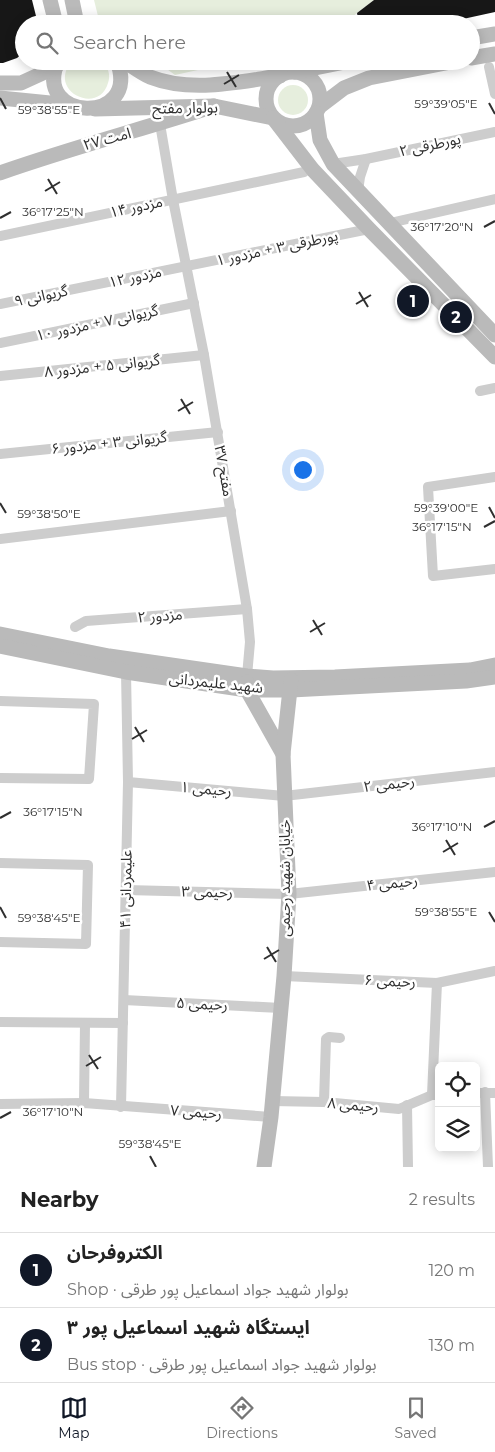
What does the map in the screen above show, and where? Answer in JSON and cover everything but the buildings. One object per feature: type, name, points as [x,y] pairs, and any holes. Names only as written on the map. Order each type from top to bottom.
[{"type":"main road","points":[[50,0],[54,15]]},
{"type":"main road","points":[[72,0],[75,15]]},
{"type":"main road","points":[[480,36],[495,34]]},
{"type":"main road","points":[[0,83],[21,82],[45,70]]},
{"type":"main road","points":[[56,70],[55,84],[58,92],[70,105]]},
{"type":"main road","points":[[95,109],[110,101],[116,94],[121,78],[119,70]]},
{"type":"main road","name":"بولوار مفتح","points":[[138,70],[148,76],[169,83],[194,85],[227,83],[306,70]]},
{"type":"main road","points":[[273,118],[285,125],[299,126],[312,119],[317,110],[344,88],[369,78],[410,70]]},
{"type":"main road","points":[[495,335],[333,164],[320,140],[317,110],[319,92],[317,86],[307,76],[286,74],[270,85],[266,106],[313,170],[495,357]]},
{"type":"main road","name":"بولوار مفتح","points":[[0,98],[95,109],[214,106],[273,118]]},
{"type":"main road","name":"امت ۲۷","points":[[0,173],[57,153],[160,124],[214,106]]},
{"type":"main road","name":"شهید علیمردانی","points":[[0,634],[128,665]]},
{"type":"main road","name":"شهید علیمردانی","points":[[0,646],[247,683],[466,681],[495,677]]},
{"type":"main road","name":"شهید علیمردانی","points":[[291,684],[470,670],[495,665]]},
{"type":"main road","points":[[247,683],[283,754]]},
{"type":"main road","name":"خیابان شهید رحیمی","points":[[264,1167],[271,1117],[284,976],[288,894],[283,754],[291,684]]},
{"type":"street","points":[[492,60],[495,94]]},
{"type":"street","name":"مفتح ۳۷","points":[[160,124],[218,432],[247,609],[250,642],[247,683]]},
{"type":"street","name":"پورطرقی ۲","points":[[333,164],[495,132]]},
{"type":"street","points":[[358,191],[366,159]]},
{"type":"street","name":"مزدور ۱۴","points":[[0,236],[304,172]]},
{"type":"street","points":[[390,223],[495,199]]},
{"type":"street","name":"پورطرقی ۳ + مزدور ۱","points":[[186,266],[369,229]]},
{"type":"street","name":"مزدور ۱۲","points":[[83,287],[186,266]]},
{"type":"street","name":"گریوانی ۹","points":[[0,304],[83,287]]},
{"type":"street","name":"گریوانی ۷ + مزدور ۱۰","points":[[0,343],[194,303]]},
{"type":"street","name":"گریوانی ۵ + مزدور ۸","points":[[0,376],[204,355]]},
{"type":"street","points":[[480,391],[495,388]]},
{"type":"street","name":"گریوانی ۳ + مزدور ۶","points":[[0,454],[218,432]]},
{"type":"street","points":[[495,477],[428,487],[434,576],[495,569]]},
{"type":"street","points":[[0,540],[231,511]]},
{"type":"street","name":"مزدور ۲","points":[[75,627],[86,621],[247,609]]},
{"type":"street","name":"علیمردانی ۴۱","points":[[121,1107],[128,782],[128,665]]},
{"type":"street","points":[[0,701],[94,704],[89,779],[0,778]]},
{"type":"street","name":"رحیمی ۲","points":[[284,796],[495,772]]},
{"type":"street","name":"رحیمی ۱","points":[[128,782],[284,796]]},
{"type":"street","points":[[0,863],[88,865],[86,944],[0,942]]},
{"type":"street","name":"رحیمی ۴","points":[[288,894],[495,872]]},
{"type":"street","name":"رحیمی ۳","points":[[126,890],[288,894]]},
{"type":"street","name":"رحیمی ۶","points":[[284,976],[437,983],[495,972]]},
{"type":"street","points":[[436,1062],[437,983]]},
{"type":"street","name":"رحیمی ۵","points":[[124,1000],[282,1008]]},
{"type":"street","points":[[0,1022],[123,1023]]},
{"type":"street","points":[[84,1104],[85,1023]]},
{"type":"street","points":[[324,1102],[326,1040],[329,1037],[340,1038]]},
{"type":"street","points":[[485,1093],[488,1167]]},
{"type":"street","name":"رحیمی ۸","points":[[272,1101],[324,1102],[398,1109],[435,1095]]},
{"type":"street","name":"رحیمی ۷","points":[[0,1104],[84,1104],[271,1117]]},
{"type":"street","points":[[407,1105],[408,1167]]},
{"type":"green space","points":[[94,0],[374,0],[355,15],[98,15]]},
{"type":"green space","points":[[67,70],[108,70],[108,83],[103,93],[95,98],[77,96],[65,82]]},
{"type":"green space","points":[[168,70],[198,70],[175,75]]},
{"type":"green space","points":[[293,85],[304,89],[308,100],[304,111],[293,115],[282,111],[278,100],[282,89]]},
{"type":"place","name":"الکتروفرحان","points":[[413,301]]},
{"type":"place","name":"ایستگاه شهید اسماعیل پور ۳","points":[[456,317]]}]
